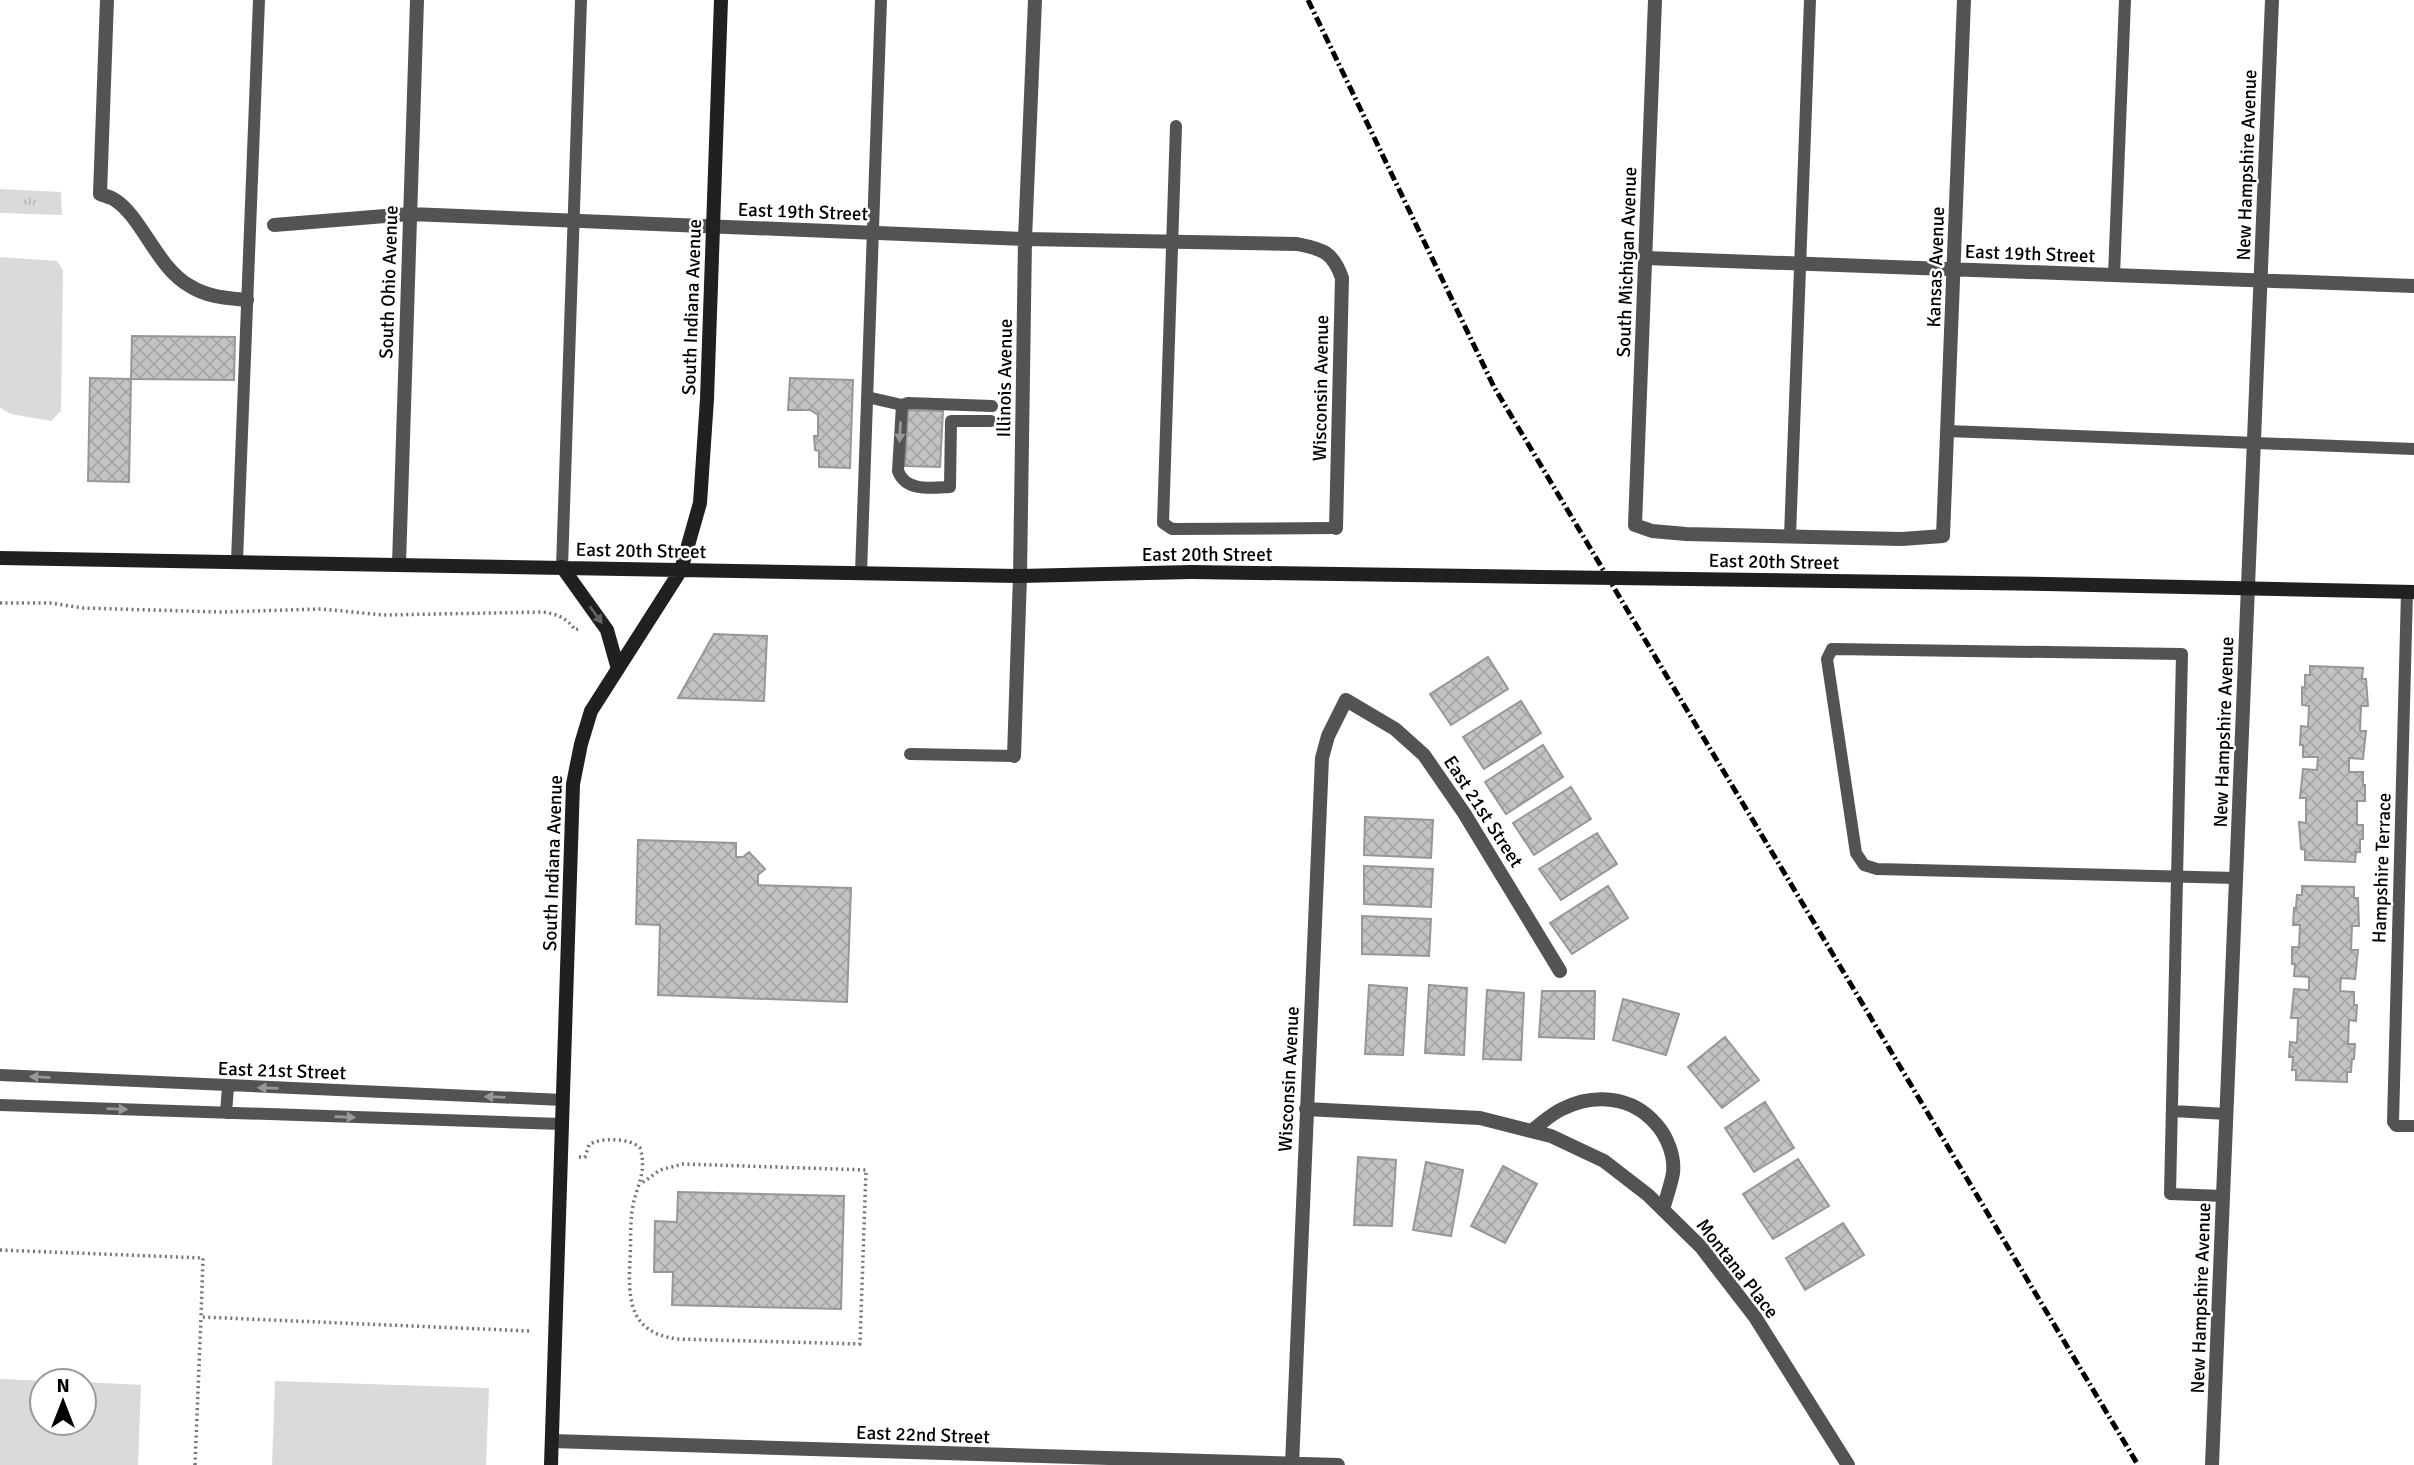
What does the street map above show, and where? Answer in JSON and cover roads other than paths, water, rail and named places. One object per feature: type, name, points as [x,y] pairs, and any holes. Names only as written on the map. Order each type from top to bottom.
[{"type":"main road","name":"South Indiana Avenue","points":[[551,1465],[573,784],[591,710],[681,570],[700,503],[706,425],[721,0]]},
{"type":"main road","name":"East 20th Street","points":[[0,558],[1020,576],[1191,572],[2411,592]]},
{"type":"main road","points":[[562,567],[607,630],[618,669]]},
{"type":"street","points":[[107,0],[100,194],[116,200],[127,211],[154,250],[187,285],[205,293],[247,300]]},
{"type":"street","name":"South Ohio Avenue","points":[[399,564],[417,0]]},
{"type":"street","name":"Illinois Avenue","points":[[1014,756],[1020,576],[1025,239],[1035,0]]},
{"type":"street","name":"South Michigan Avenue","points":[[1655,0],[1636,525],[1652,531],[1686,534],[1790,537]]},
{"type":"street","name":"Kansas Avenue","points":[[1790,537],[1902,539],[1943,536],[1964,0]]},
{"type":"street","name":"New Hampshire Avenue","points":[[2213,1465],[2272,0]]},
{"type":"street","name":"East 19th Street","points":[[274,225],[410,214],[1025,239],[1297,244],[1329,253]]},
{"type":"street","name":"Wisconsin Avenue","points":[[1329,253],[1342,278],[1336,528]]},
{"type":"street","name":"East 19th Street","points":[[1646,258],[2414,286]]},
{"type":"street","name":"Wisconsin Avenue","points":[[1292,1465],[1322,758],[1326,741],[1346,700]]},
{"type":"street","name":"East 21st Street","points":[[1346,700],[1395,729],[1424,755],[1464,813],[1560,971]]},
{"type":"street","points":[[1531,1131],[1562,1109],[1584,1102],[1610,1098],[1631,1104],[1649,1116],[1663,1132],[1672,1154],[1673,1172],[1663,1210]]},
{"type":"street","name":"Montana Place","points":[[1306,1109],[1480,1118],[1551,1136],[1604,1161],[1663,1210],[1701,1247],[1755,1317],[1848,1465]]},
{"type":"street","name":"East 22nd Street","points":[[552,1441],[924,1460],[1338,1465]]},
{"type":"lane","points":[[237,561],[259,0]]},
{"type":"lane","points":[[562,567],[581,0]]},
{"type":"lane","points":[[861,573],[881,0]]},
{"type":"lane","points":[[1790,537],[1810,0]]},
{"type":"lane","points":[[2114,275],[2124,0]]},
{"type":"lane","points":[[1176,126],[1163,523],[1172,529],[1336,528]]},
{"type":"lane","points":[[867,397],[902,405],[908,402],[992,406]]},
{"type":"lane","points":[[902,405],[898,471],[901,478],[917,488],[950,487],[951,405]]},
{"type":"lane","points":[[951,421],[991,421]]},
{"type":"lane","points":[[1947,431],[2414,449]]},
{"type":"lane","name":"Hampshire Terrace","points":[[2411,592],[2393,1122],[2396,1126],[2414,1126]]},
{"type":"lane","points":[[2223,1196],[2170,1194],[2175,877],[2182,654],[1832,649],[1826,659],[1856,853],[1864,865],[1877,869],[2175,877],[2236,878]]},
{"type":"lane","points":[[910,754],[1014,756]]},
{"type":"lane","name":"East 21st Street","points":[[0,1075],[563,1100]]},
{"type":"lane","points":[[226,1113],[228,1087]]},
{"type":"lane","points":[[0,1105],[562,1124]]},
{"type":"lane","points":[[2173,1111],[2227,1114]]},
{"type":"railway","points":[[1308,0],[1494,387],[2138,1465]]}]
